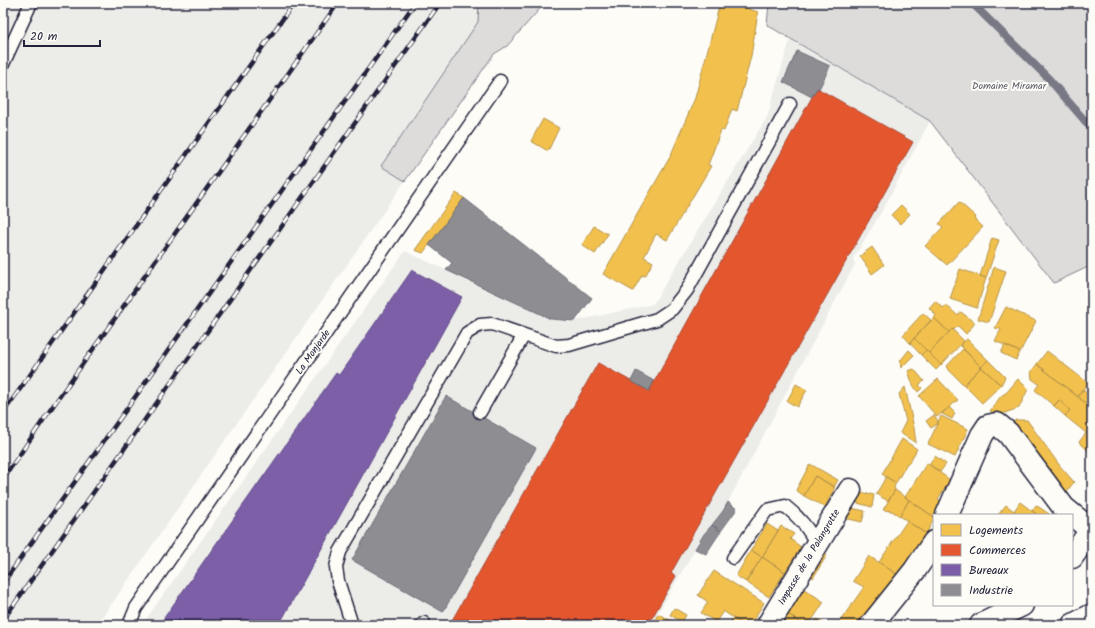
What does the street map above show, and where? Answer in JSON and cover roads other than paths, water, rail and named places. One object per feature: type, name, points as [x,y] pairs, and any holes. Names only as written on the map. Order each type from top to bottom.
[{"type":"street","points":[[947,514],[982,435],[988,426],[997,424],[1008,433],[1064,508],[1072,514]]},
{"type":"street","name":"Impasse de la Palangrotte","points":[[768,625],[850,490]]},
{"type":"street","points":[[1073,515],[1092,529],[1073,556]]},
{"type":"street","points":[[871,625],[915,570],[933,543]]},
{"type":"street","points":[[985,625],[1020,606]]},
{"type":"street","points":[[1073,625],[1092,615]]},
{"type":"lane","points":[[3,64],[31,3]]},
{"type":"lane","name":"La Monjarde","points":[[129,625],[136,608],[500,81]]},
{"type":"lane","points":[[352,625],[338,581],[336,567],[340,552],[468,333],[480,325],[492,324],[556,346],[569,345],[657,319],[672,309],[687,290],[790,104]]},
{"type":"lane","points":[[480,412],[524,335]]},
{"type":"lane","points":[[733,558],[767,510],[785,506],[800,518],[811,534],[816,545]]},
{"type":"waterway","points":[[972,3],[1049,79],[1092,129]]},
{"type":"railway","points":[[3,413],[294,3]]},
{"type":"railway","points":[[3,479],[55,403],[338,3]]},
{"type":"railway","points":[[3,583],[415,3]]},
{"type":"railway","points":[[3,620],[440,3]]},
{"type":"park label","name":"Domaine Miramar","points":[[1009,86]]}]
